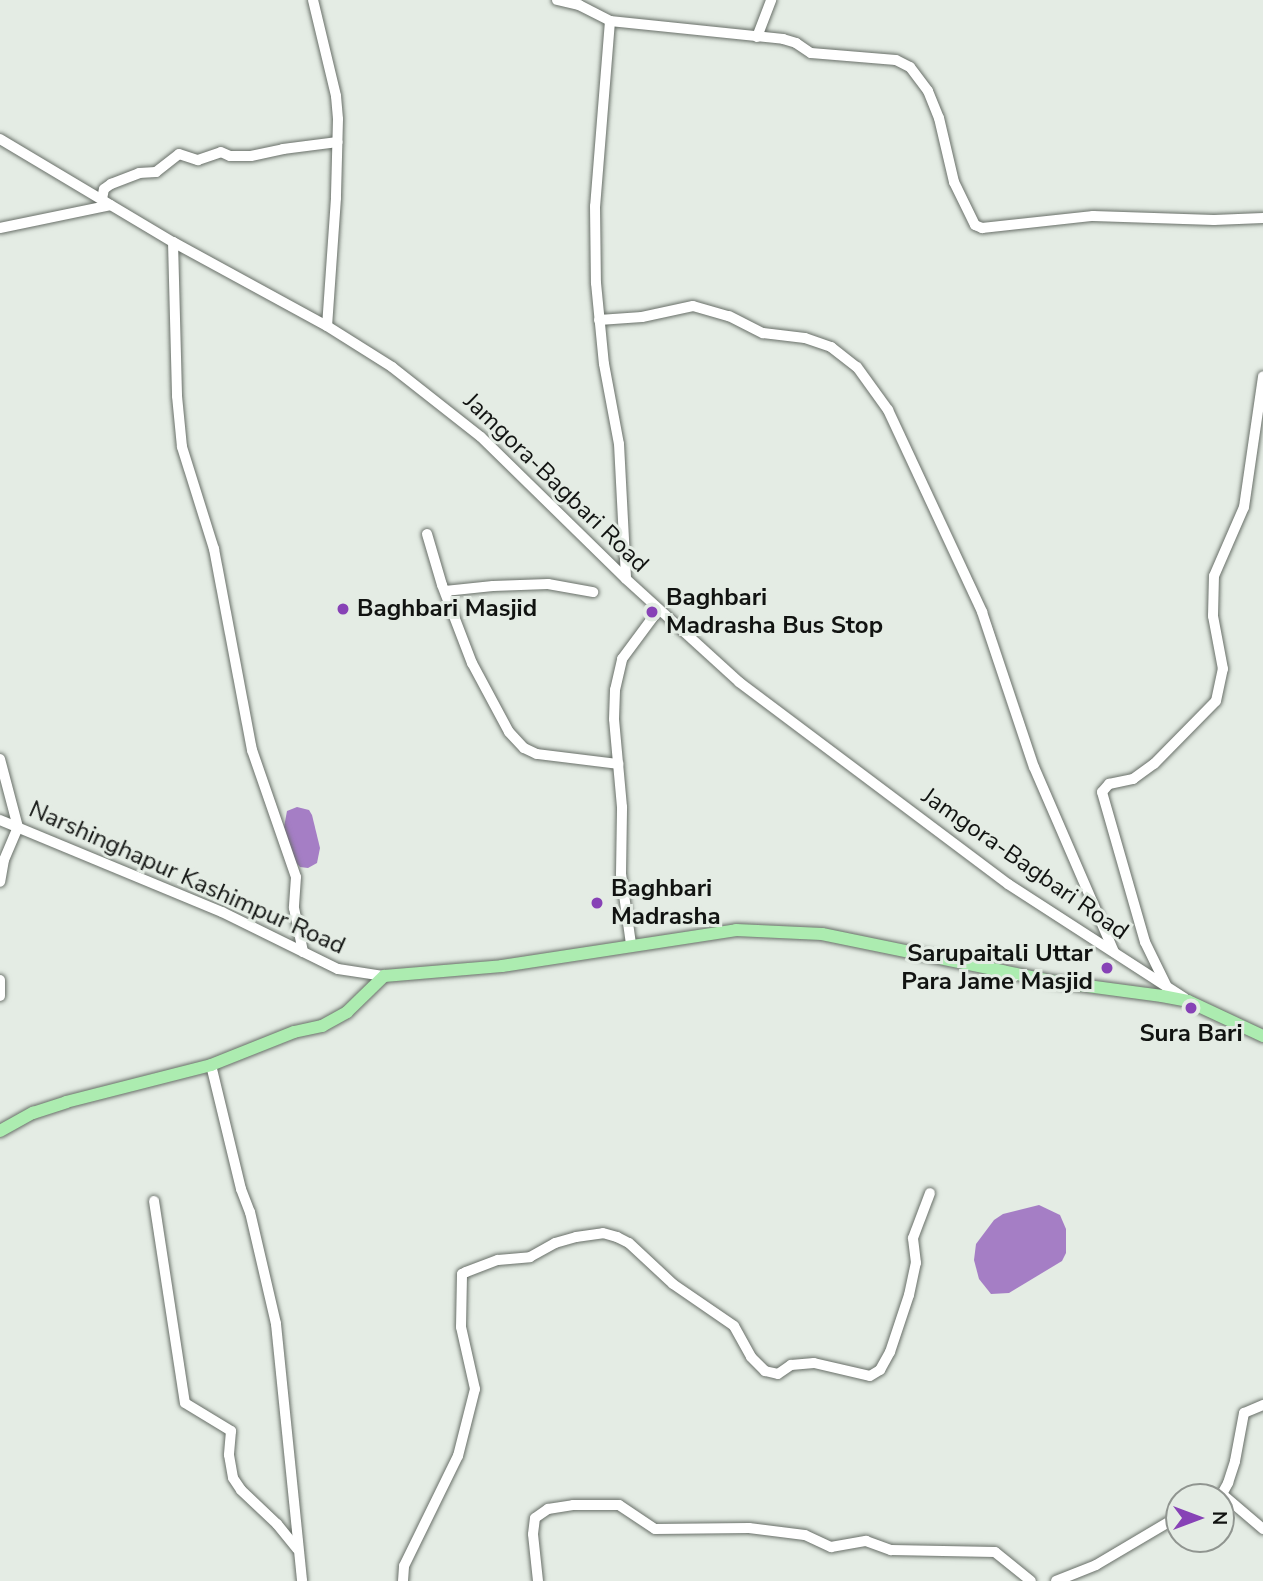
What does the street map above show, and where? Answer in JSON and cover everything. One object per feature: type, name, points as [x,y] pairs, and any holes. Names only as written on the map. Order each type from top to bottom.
[{"type":"main road","name":"Narshinghapur Kashimpur Road","points":[[384,976],[502,966],[736,930],[822,934],[1051,981],[1188,1001],[1263,1036]]},
{"type":"main road","points":[[0,1130],[33,1112],[211,1065],[294,1032],[331,1022],[352,1007],[384,976]]},
{"type":"street","points":[[313,0],[335,96],[338,142],[327,326]]},
{"type":"street","points":[[557,0],[579,5],[610,21],[757,37],[796,43],[811,53],[896,60],[910,67],[928,91],[939,118],[954,182],[975,225],[982,228],[1093,216],[1214,220],[1263,218]]},
{"type":"street","points":[[757,37],[771,0]]},
{"type":"street","points":[[610,21],[596,206],[599,320],[619,444],[626,579]]},
{"type":"street","name":"Jamgora-Bagbari Road","points":[[0,139],[173,242],[327,326],[439,401],[481,437],[626,579],[739,682],[1008,884],[1188,1001]]},
{"type":"street","points":[[0,228],[106,202],[104,189],[111,184],[132,175],[156,172],[179,155],[198,160],[221,152],[230,156],[251,156],[338,142]]},
{"type":"street","points":[[173,242],[177,396],[183,447],[214,549],[252,750],[296,877],[294,908],[303,952]]},
{"type":"street","points":[[599,320],[642,317],[693,306],[729,316],[763,333],[805,338],[831,347],[857,367],[888,410],[982,612],[1034,767],[1115,953]]},
{"type":"street","points":[[1167,986],[1145,943],[1102,792],[1109,784],[1133,779],[1154,764],[1216,701],[1223,670],[1213,616],[1214,576],[1244,507],[1263,376]]},
{"type":"street","points":[[427,534],[472,663],[509,732],[518,742],[537,754],[618,764]]},
{"type":"street","points":[[445,591],[548,584],[593,592]]},
{"type":"street","points":[[632,944],[621,874],[622,807],[614,719],[617,674],[626,652],[659,609]]},
{"type":"street","points":[[0,759],[18,827],[4,860],[0,882]]},
{"type":"street","name":"Narshinghapur Kashimpur Road","points":[[0,820],[222,912],[338,969],[384,976]]},
{"type":"street","points":[[0,980],[0,996]]},
{"type":"street","points":[[211,1065],[250,1212],[278,1334],[302,1581]]},
{"type":"street","points":[[403,1581],[404,1566],[458,1455],[475,1389],[461,1327],[462,1274],[498,1261],[530,1256],[555,1243],[603,1233],[629,1243],[673,1284],[734,1326],[751,1357],[765,1371],[778,1374],[791,1365],[814,1363],[870,1376],[880,1370],[890,1352],[909,1295],[916,1263],[913,1238],[930,1193]]},
{"type":"street","points":[[154,1201],[185,1403],[231,1431],[229,1455],[233,1478],[241,1490],[277,1524],[298,1551]]},
{"type":"street","points":[[1225,1483],[1235,1461],[1244,1413],[1263,1405]]},
{"type":"street","points":[[538,1581],[533,1528],[540,1513],[557,1506],[619,1505],[655,1529],[749,1528],[805,1535],[831,1547],[866,1541],[891,1550],[995,1552],[1031,1581]]},
{"type":"street","points":[[1235,1508],[1263,1529]]},
{"type":"street","points":[[1056,1581],[1096,1565],[1165,1524]]},
{"type":"shaded area","points":[[297,807],[309,810],[312,815],[320,848],[317,863],[308,868],[300,867],[293,859],[284,827],[287,811]]},
{"type":"shaded area","points":[[1039,1205],[1060,1215],[1066,1229],[1066,1253],[1062,1261],[1009,1293],[991,1294],[979,1279],[974,1260],[976,1244],[994,1220],[1003,1214]]},
{"type":"place","name":"Baghbari Masjid","points":[[343,609]]},
{"type":"place","name":"Baghbari Madrasha Bus Stop","points":[[652,612]]},
{"type":"place","name":"Baghbari Madrasha","points":[[597,903]]},
{"type":"place","name":"Sarupaitali Uttar Para Jame Masjid","points":[[1107,968]]},
{"type":"place","name":"Sura Bari","points":[[1191,1008]]}]
